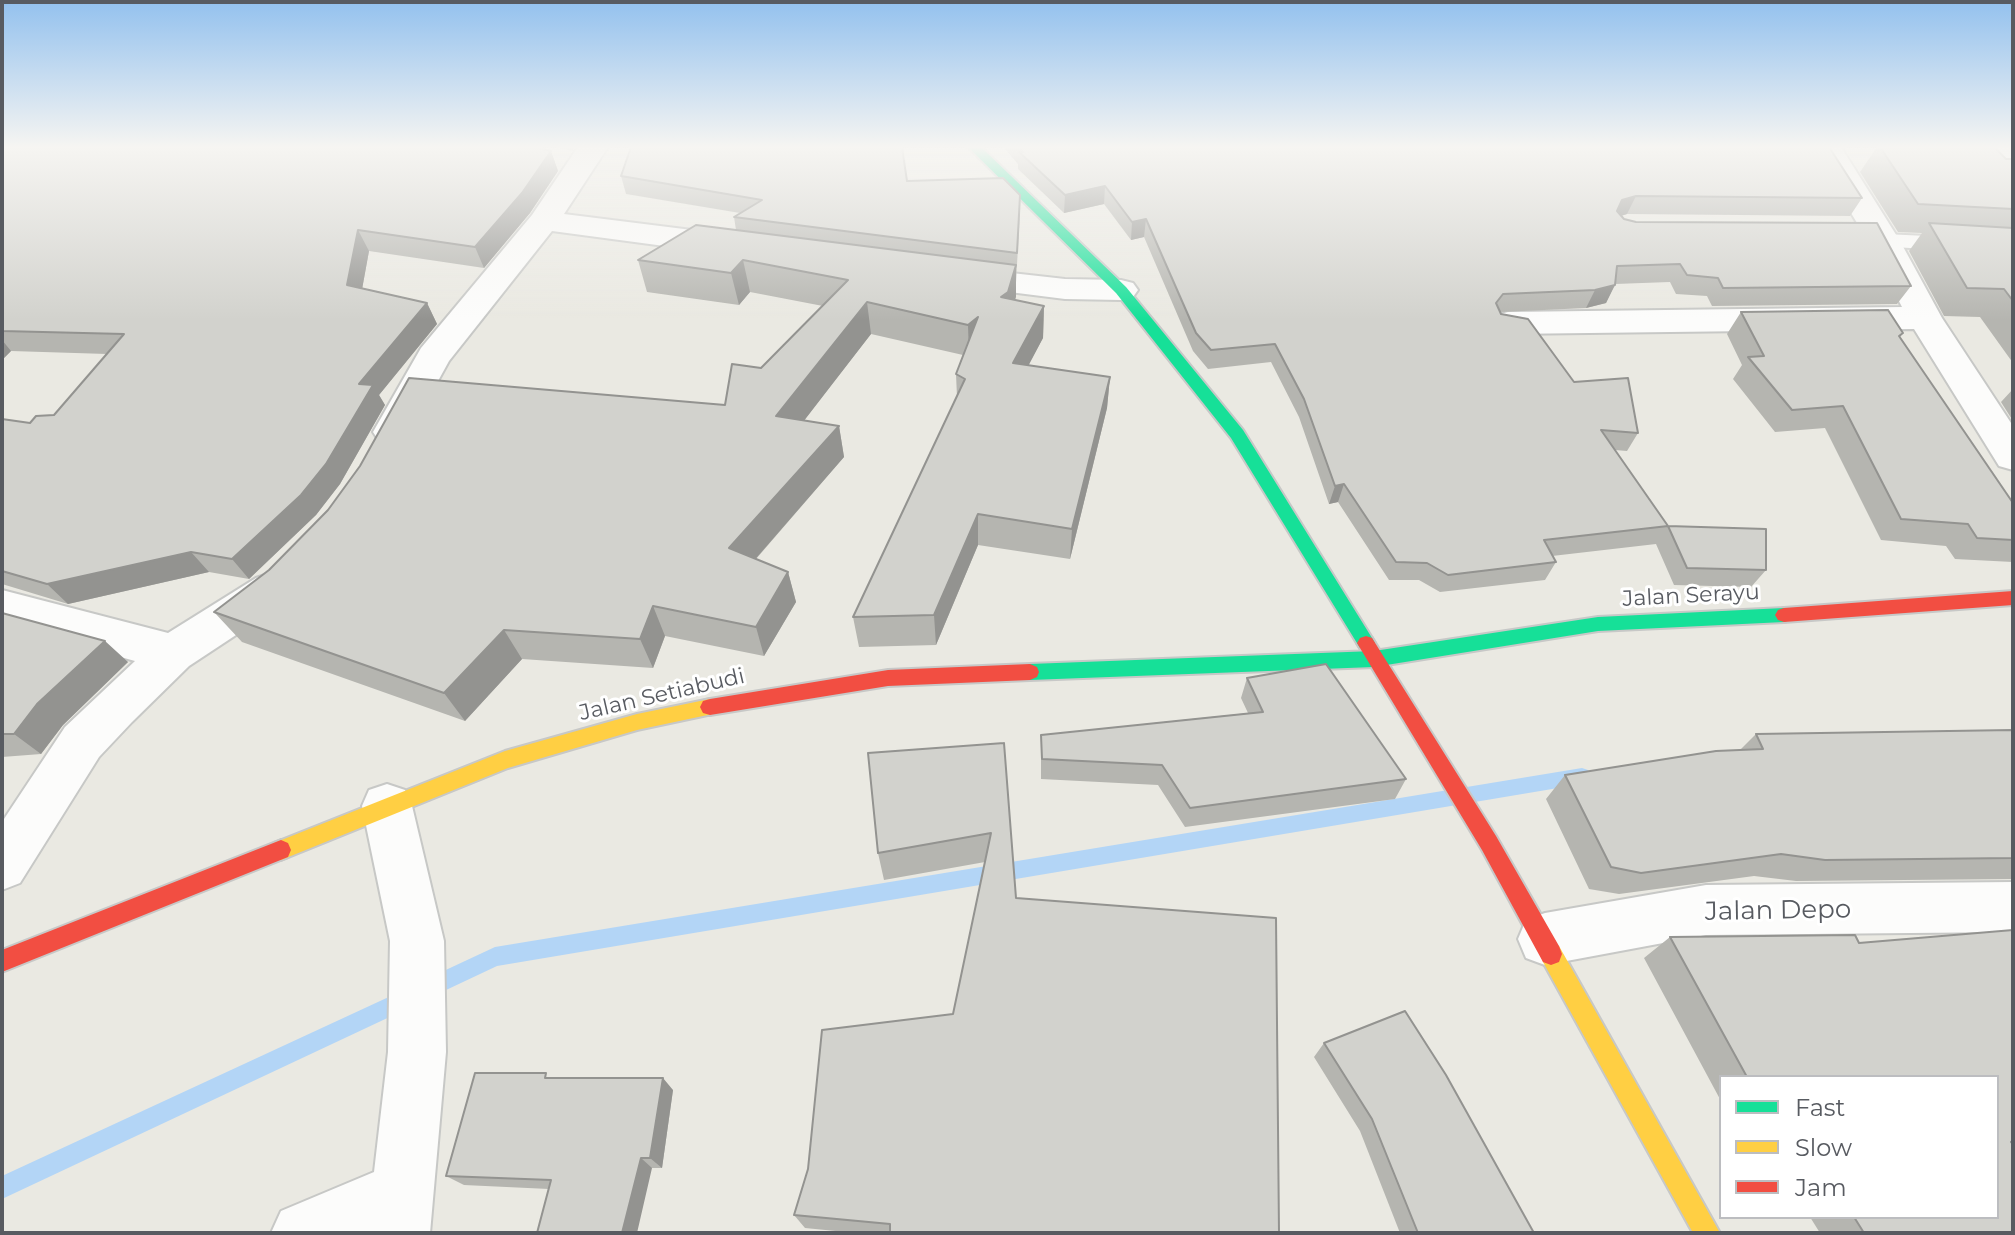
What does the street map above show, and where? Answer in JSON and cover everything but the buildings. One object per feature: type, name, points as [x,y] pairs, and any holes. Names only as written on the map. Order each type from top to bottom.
[{"type":"street","points":[[377,460],[434,356],[544,221],[552,205]]},
{"type":"street","points":[[1033,205],[1121,290],[1237,434],[1489,843],[1707,1233]]},
{"type":"street","points":[[1852,205],[2013,456]]},
{"type":"street","points":[[544,221],[763,250]]},
{"type":"street","points":[[928,274],[1065,289],[1121,290]]},
{"type":"street","points":[[1508,323],[1635,319],[1925,318]]},
{"type":"street","points":[[2,866],[82,742],[173,653],[238,614],[277,586],[299,565]]},
{"type":"street","name":"Jalan Serayu","points":[[1374,659],[1598,624],[1730,619],[2013,598]]},
{"type":"street","points":[[2,607],[173,653]]},
{"type":"street","name":"Jalan Setiabudi","points":[[2,961],[505,760],[637,722],[760,697],[888,678],[1374,659]]},
{"type":"street","points":[[303,1233],[400,1212],[417,1052],[417,941],[387,806]]},
{"type":"street","name":"Jalan Depo","points":[[1545,939],[1706,910],[2013,907]]},
{"type":"lane","points":[[1869,233],[2013,247]]},
{"type":"waterway","points":[[427,989],[495,957],[1582,776]]},
{"type":"waterway","points":[[2,1188],[406,999]]},
{"type":"traffic: fast","points":[[1033,205],[1121,290],[1237,434],[1366,643]]},
{"type":"traffic: fast","points":[[1030,672],[1374,659],[1598,624],[1784,615]]},
{"type":"traffic: slow","points":[[281,850],[505,760],[637,722],[710,707]]},
{"type":"traffic: slow","points":[[1551,954],[1707,1233]]},
{"type":"traffic: jam","points":[[1784,615],[2013,598]]},
{"type":"traffic: jam","points":[[1366,643],[1489,843],[1551,954]]},
{"type":"traffic: jam","points":[[710,707],[888,678],[1030,672]]},
{"type":"traffic: jam","points":[[2,961],[281,850]]}]
